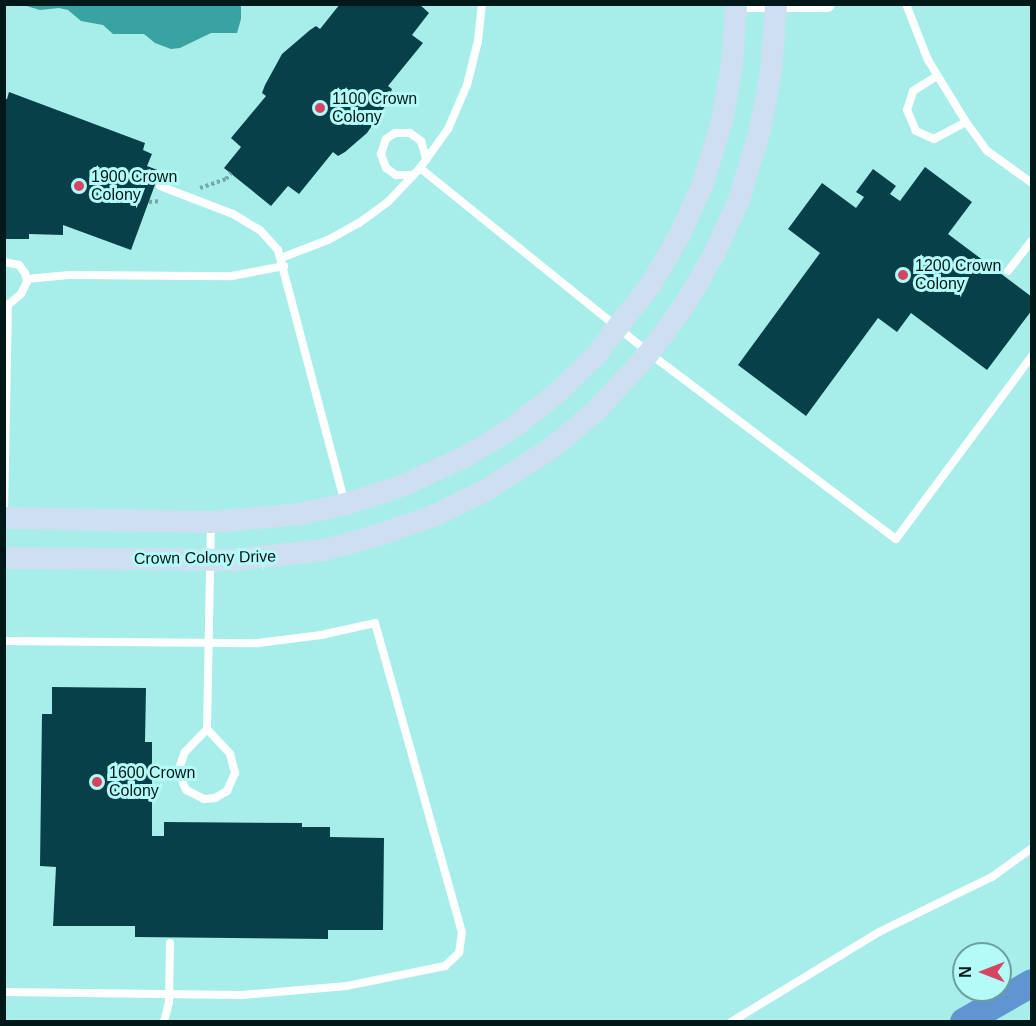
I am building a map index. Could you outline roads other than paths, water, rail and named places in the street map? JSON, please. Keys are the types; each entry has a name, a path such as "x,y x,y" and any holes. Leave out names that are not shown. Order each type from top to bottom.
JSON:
{"highway":[{"path":"964,1022 1032,983"}],"street":[{"path":"4,518 211,522 285,516 345,504 418,479 497,438 556,394 618,328 651,284 670,253 702,186 720,130 729,84 736,4"},
{"path":"742,4 827,4"},
{"name":"Crown Colony Drive","path":"4,558 210,561 280,557 333,548 415,523 469,500 518,471 566,437 611,395 649,353 704,273 738,200 764,110 773,52 776,5"}],"lane":[{"path":"27,279 69,275 232,276 283,262 359,223 388,202 420,168 448,129 467,85 478,41 482,4"},
{"path":"906,4 925,53 966,123 986,150 1032,183"},
{"path":"937,76 911,94 907,110 911,125 919,133 934,139 966,123"},
{"path":"413,175 396,175 387,168 381,154 386,140 395,133 410,133 421,141 426,159"},
{"path":"420,168 649,353 896,539 1032,356"},
{"path":"160,186 218,206 240,218 268,237 283,262 345,504"},
{"path":"1008,271 1032,240"},
{"path":"4,261 19,265 27,279 24,291 6,304 4,513"},
{"path":"207,729 231,754 236,773 227,791 215,798 204,799 186,790 178,771 181,757 207,729 211,522"},
{"path":"4,641 209,644 301,638 375,623 460,916 462,938 459,953 448,964 436,970 392,979 282,993 4,992"},
{"path":"731,1022 879,932 992,877 1032,848"},
{"path":"164,1022 169,994 170,943"}],"water":[{"path":"23,5 241,5 241,19 237,33 211,33 180,48 171,49 155,43 144,34 113,34 103,25 81,21 68,10 59,8 40,10"}],"place":[{"name":"1100 Crown Colony","path":"320,108"},
{"name":"1900 Crown Colony","path":"79,186"},
{"name":"1200 Crown Colony","path":"903,275"},
{"name":"1600 Crown Colony","path":"97,782"}]}
